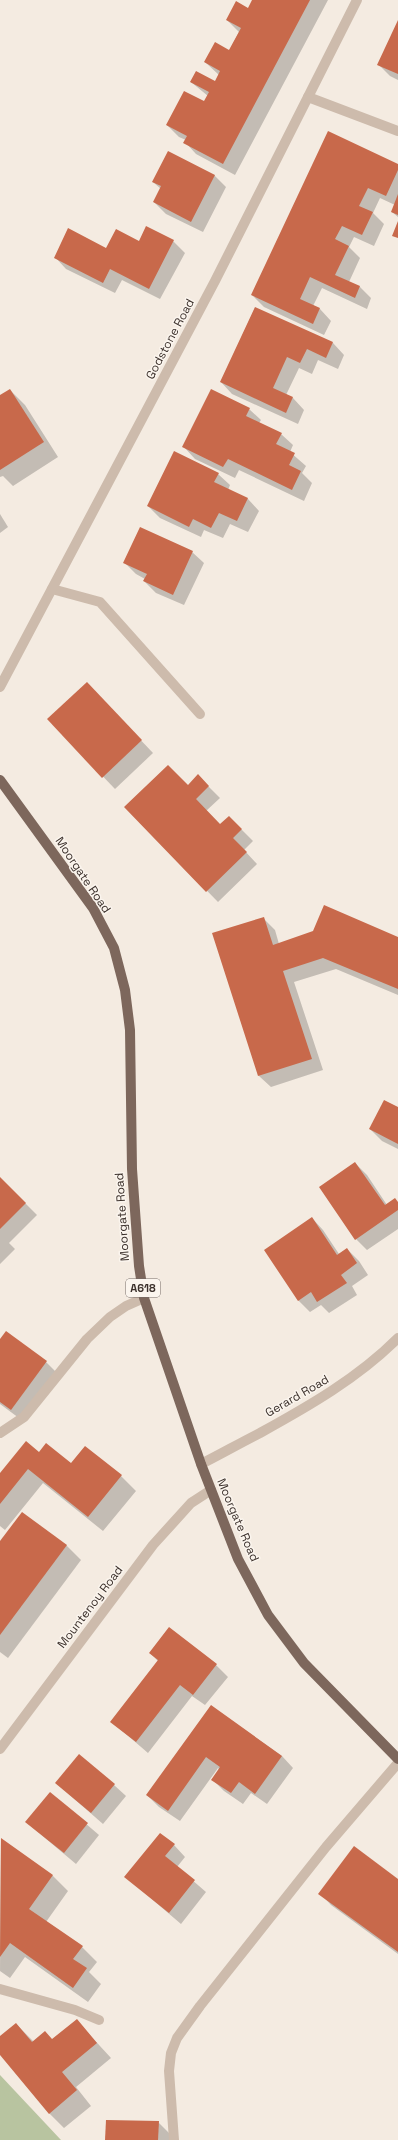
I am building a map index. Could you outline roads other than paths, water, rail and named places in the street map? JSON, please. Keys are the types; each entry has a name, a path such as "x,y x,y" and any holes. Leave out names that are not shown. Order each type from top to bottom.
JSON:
{"main road":[{"name":"Moorgate Road","path":"0,780 93,908 114,948 125,990 130,1030 132,1169 139,1266 144,1298 201,1464 238,1559 268,1615 304,1662 398,1759"}],"street":[{"name":"Godstone Road","path":"0,687 215,281 357,0"},
{"path":"308,97 398,130"},
{"path":"52,589 100,602 200,714"},
{"path":"0,1433 24,1417 87,1339 110,1317 126,1306 144,1298"},
{"name":"Gerard Road","path":"201,1464 224,1453 334,1390 382,1354 398,1338"},
{"name":"Mountenoy Road","path":"0,1748 154,1545 191,1503 211,1490"},
{"path":"174,2140 169,2071 171,2053 177,2038 200,2006 326,1847 398,1763"},
{"path":"0,1989 75,2010 99,2020"}]}
